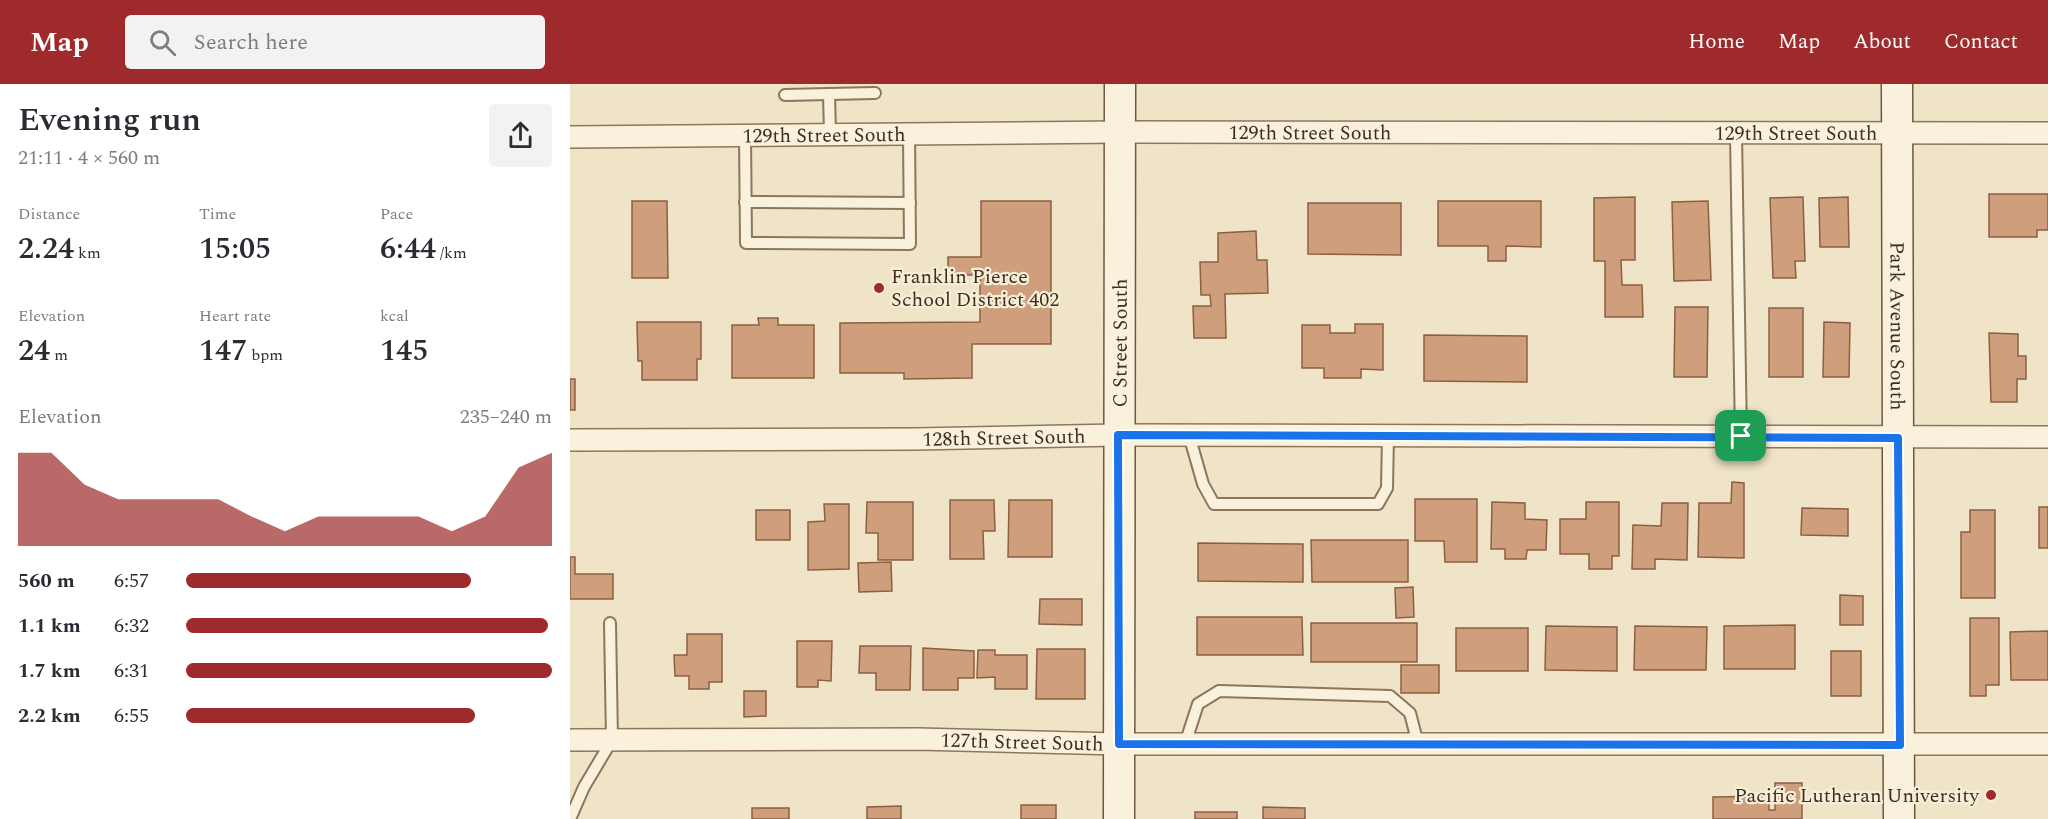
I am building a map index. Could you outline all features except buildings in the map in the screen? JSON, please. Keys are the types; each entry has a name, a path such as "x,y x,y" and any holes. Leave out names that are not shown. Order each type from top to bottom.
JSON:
{"street":[{"name":"C Street South","path":"1119,819 1120,84"},
{"name":"Park Avenue South","path":"1897,84 1899,819"},
{"name":"129th Street South","path":"570,137 1120,132 1898,135 2048,133"},
{"name":"128th Street South","path":"570,440 915,439 1118,435 2048,437"},
{"name":"127th Street South","path":"570,740 918,738 1119,744 2048,744"}],"lane":[{"path":"785,95 875,93"},
{"path":"830,94 830,134"},
{"path":"745,134 746,243 910,243 909,134"},
{"path":"1736,134 1741,436"},
{"path":"745,202 910,203"},
{"path":"1189,435 1203,484 1214,504 1378,504 1387,488 1388,435"},
{"path":"570,819 584,787 612,740 610,623"},
{"path":"1185,744 1198,704 1219,691 1390,696 1410,713 1418,744"}],"place":[{"name":"Franklin Pierce School District 402","path":"879,288"},
{"name":"Pacific Lutheran University","path":"1991,795"}],"route":[{"path":"1118,435 1741,436 1898,438 1900,745 1119,744 1118,435"}]}
